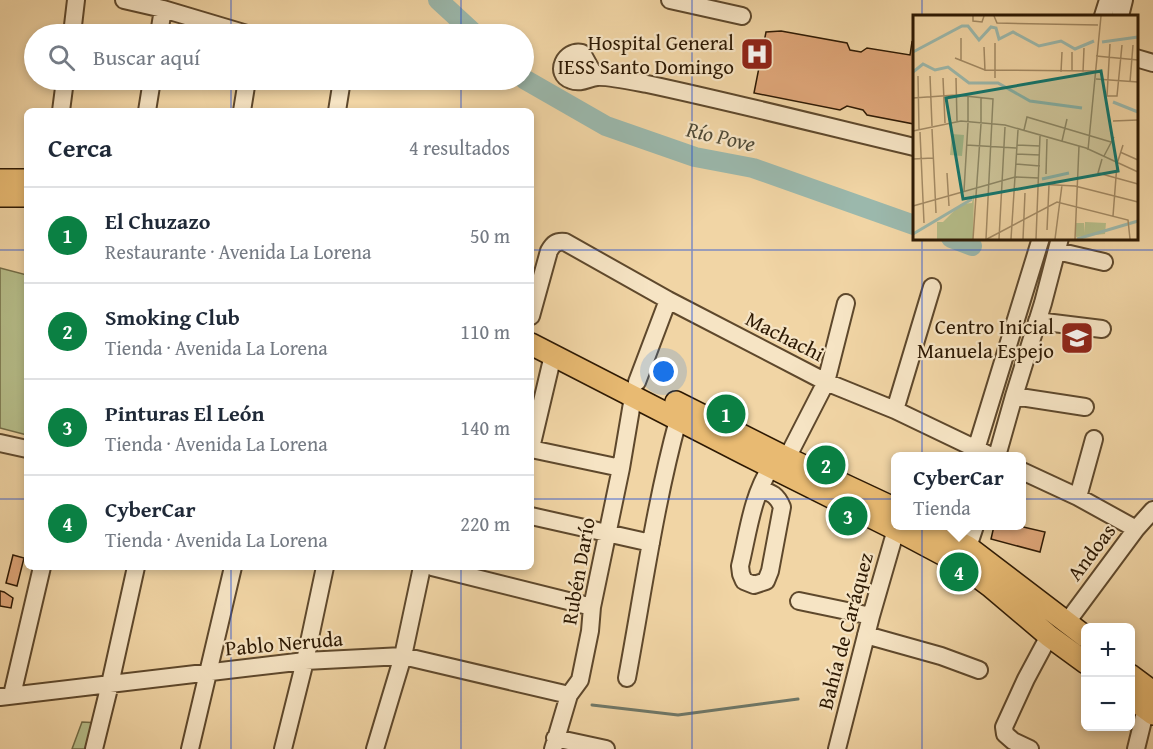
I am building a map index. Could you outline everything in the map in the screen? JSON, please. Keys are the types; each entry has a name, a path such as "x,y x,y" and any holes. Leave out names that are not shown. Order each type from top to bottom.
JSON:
{"main road":[{"path":"0,180 24,180"},
{"path":"0,196 24,196"},
{"path":"534,330 635,389 891,518"},
{"path":"534,346 635,389 678,420 779,462"},
{"path":"917,530 955,546 990,586 1048,636 1081,659"},
{"path":"934,530 1081,634"},
{"path":"1132,677 1148,698"}],"street":[{"path":"73,24 76,0"},
{"path":"124,0 213,24"},
{"path":"670,0 742,16"},
{"path":"1104,15 1117,4"},
{"path":"161,24 163,9"},
{"path":"1138,58 1153,63"},
{"path":"598,76 644,84 913,147"},
{"path":"61,108 64,90"},
{"path":"147,108 150,90"},
{"path":"242,108 245,90"},
{"path":"337,108 340,90"},
{"path":"982,452 1040,240"},
{"name":"Machachi","path":"534,305 549,252 554,244 559,241 565,242 668,300 826,382 895,410 977,452"},
{"path":"998,452 1038,321 1058,245 1104,262"},
{"path":"895,410 932,287"},
{"name":"Rubén Darío","path":"554,743 569,695 580,680 635,389 668,300"},
{"path":"760,489 772,493 782,507 770,572 766,581 754,585 744,580 740,566 760,489 764,478 779,462 826,382 846,303"},
{"path":"1038,321 1102,329"},
{"path":"534,436 553,355"},
{"path":"1014,396 1085,407"},
{"path":"627,678 668,456 678,420"},
{"path":"1078,497 1094,439"},
{"path":"0,443 24,448"},
{"path":"534,450 621,468"},
{"path":"1026,473 1078,497 1136,529"},
{"name":"Andoas","path":"1067,622 1136,529 1153,510"},
{"path":"534,517 651,543"},
{"name":"Bahía de Caráquez","path":"837,749 894,530"},
{"path":"955,546 970,530"},
{"path":"6,696 41,570"},
{"path":"94,749 135,570"},
{"path":"190,749 233,570"},
{"path":"284,749 324,570"},
{"path":"375,749 403,656 421,570"},
{"path":"444,570 592,607"},
{"path":"799,601 871,616"},
{"path":"866,635 941,656 979,670"},
{"path":"1030,749 1013,741 1005,734 1004,727 1048,636"},
{"name":"Pablo Neruda","path":"6,696 305,661 403,656 569,695"},
{"path":"1136,749 1148,698"},
{"path":"554,743 606,749"}],"green space":[{"path":"0,268 24,274 24,434 0,428"},
{"path":"82,722 100,723 94,749 72,749"}],"building":[{"name":"Hospital General IESS Santo Domingo","path":"781,31 847,43 850,50 861,52 867,48 910,55 913,42 913,124 867,115 863,110 847,106 840,110 754,93 766,32"},
{"path":"1026,528 1045,532 1040,552 991,539 993,530 1026,530"},
{"path":"13,555 24,558 17,586 6,583"},
{"path":"0,591 13,598 11,608 0,606"}],"waterway":[{"name":"Río Pove","path":"438,0 464,24"},
{"name":"Río Pove","path":"534,85 606,126 695,157 753,168 913,225"},
{"name":"Río Pove","path":"956,240 972,246"},
{"path":"592,705 678,715 798,699"}],"place":[{"name":"Hospital General IESS Santo Domingo","path":"757,54"},
{"name":"Centro Inicial Manuela Espejo","path":"1077,338"},
{"name":"El Chuzazo","path":"726,414"},
{"name":"Smoking Club","path":"826,465"},
{"name":"Pinturas El León","path":"848,516"},
{"name":"CyberCar","path":"959,572"}]}
